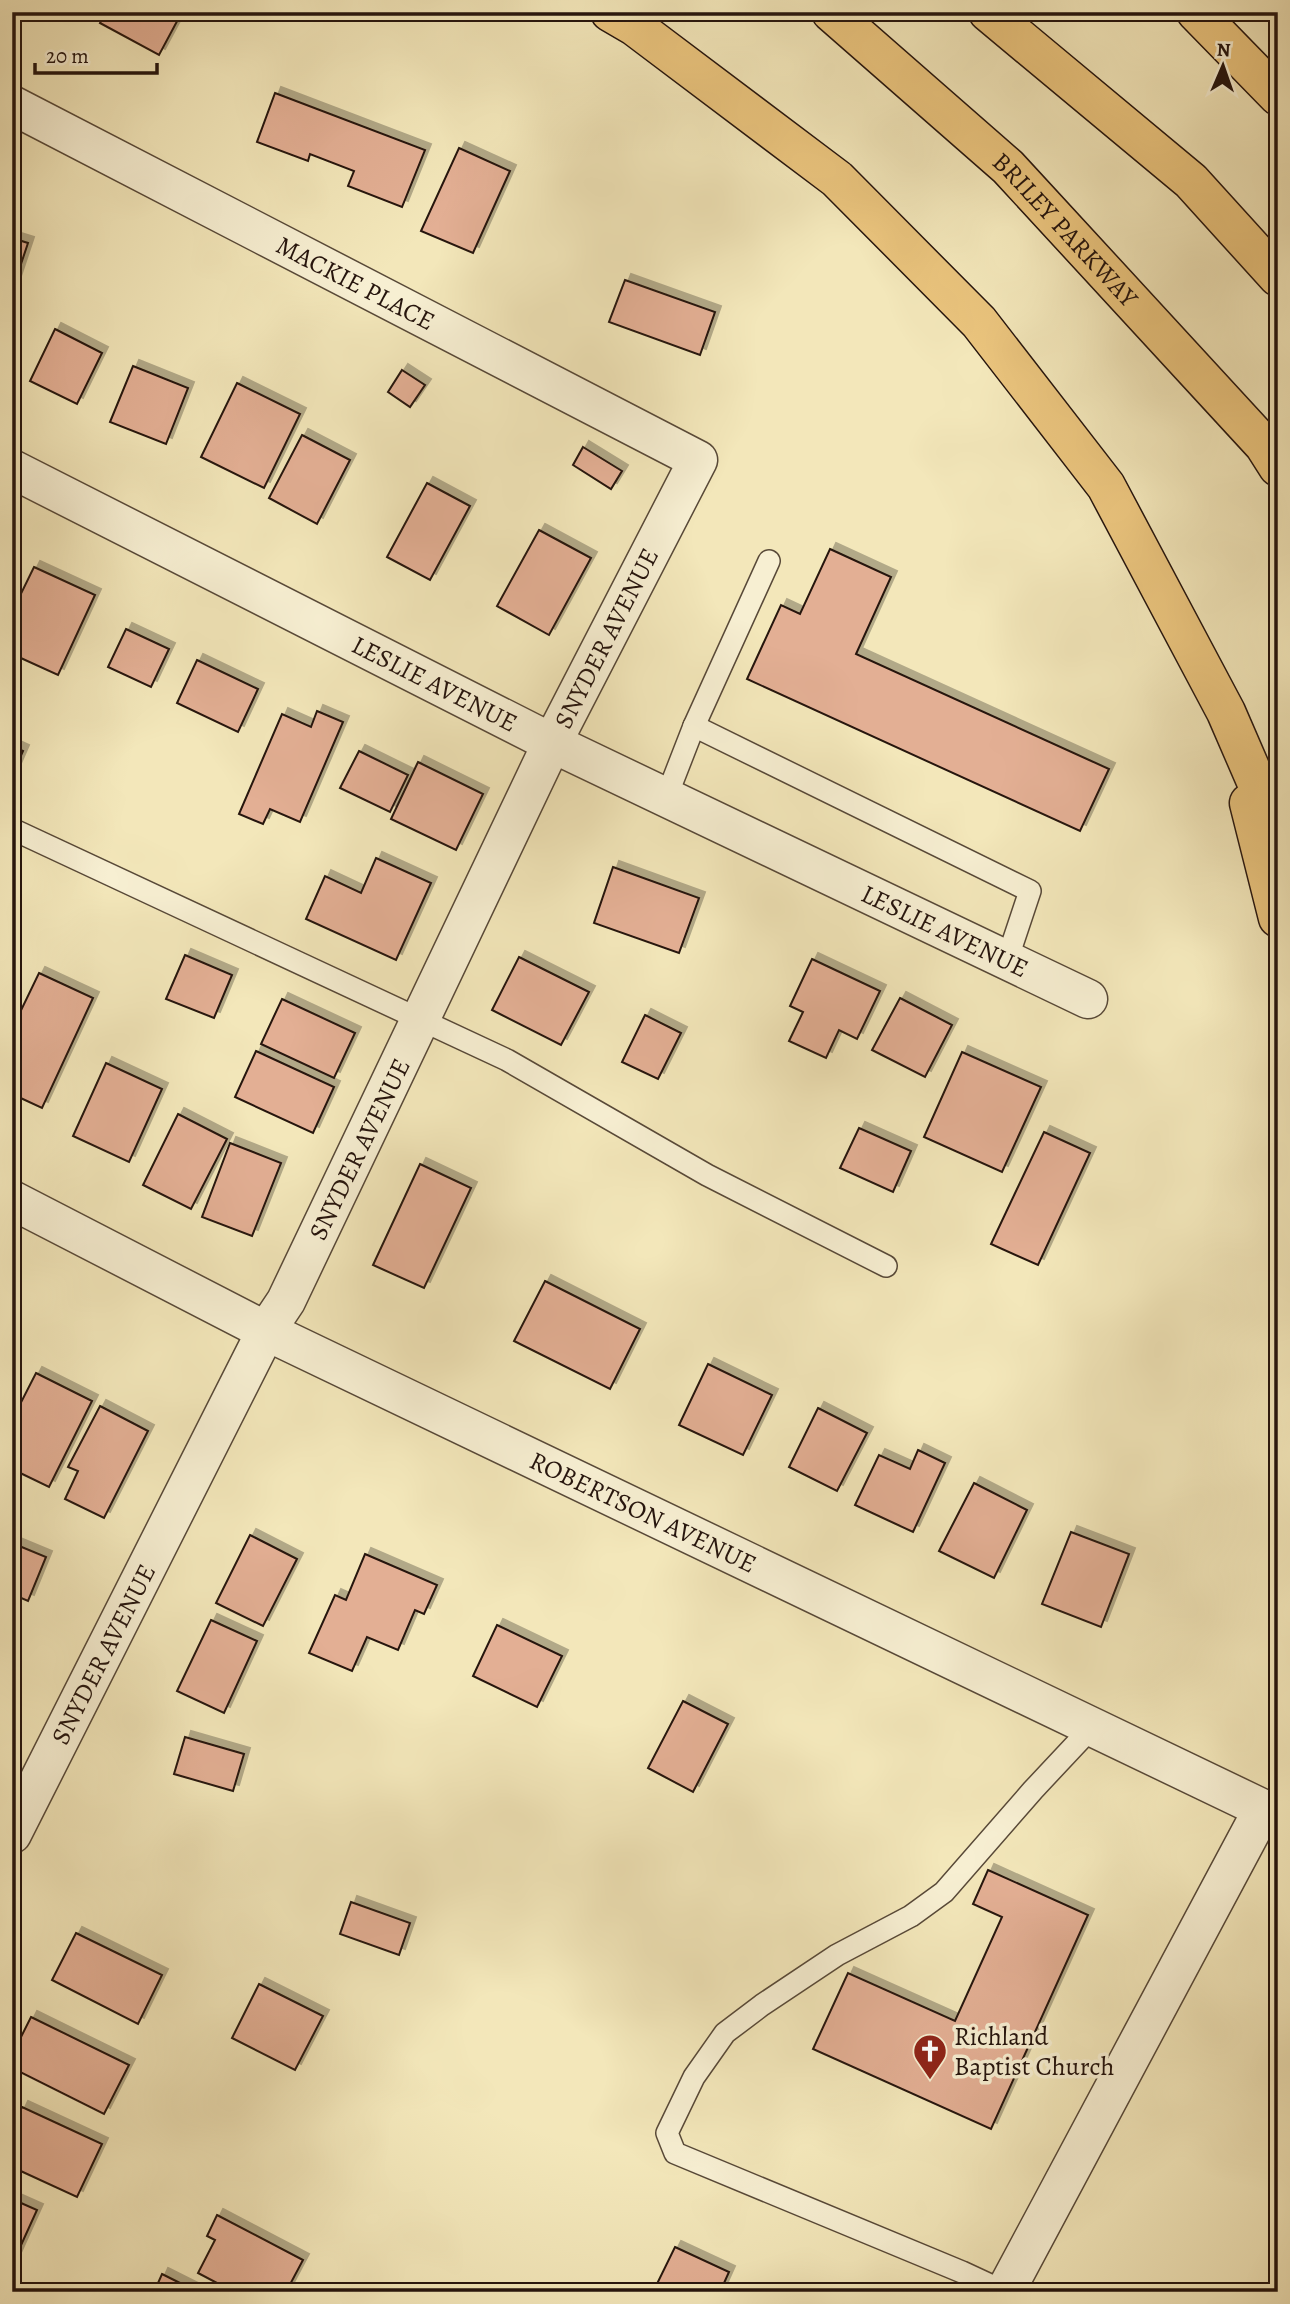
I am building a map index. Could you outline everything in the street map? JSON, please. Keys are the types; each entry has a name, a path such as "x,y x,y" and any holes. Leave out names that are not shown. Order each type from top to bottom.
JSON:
{"highway":[{"path":"610,12 634,26 837,179 979,321 1106,486 1226,712 1278,832"},
{"name":"BRILEY PARKWAY","path":"831,12 1008,167 1264,445 1278,467"},
{"path":"988,12 1191,181 1278,277"},
{"path":"1196,12 1278,96"},
{"path":"1226,712 1278,918"}],"street":[{"name":"MACKIE PLACE","path":"12,105 698,460"},
{"name":"SNYDER AVENUE","path":"12,1834 266,1331 286,1301 552,743 698,460"},
{"name":"LESLIE AVENUE","path":"12,469 552,743 1088,999"},
{"name":"ROBERTSON AVENUE","path":"12,1200 266,1331 1270,1812"},
{"path":"1005,2292 1270,1812"}],"lane":[{"path":"666,798 694,726 769,561"},
{"path":"694,726 1030,891 1007,960"},
{"path":"12,829 507,1060 707,1175 886,1266"},
{"path":"1005,2292 675,2153 667,2133 694,2077 725,2033 837,1955 911,1916 944,1892 1093,1726"}],"building":[{"path":"106,12 182,12 159,55 100,23"},
{"path":"275,93 425,150 402,207 348,186 354,171 310,154 308,161 257,142"},
{"path":"459,148 510,171 473,253 421,231"},
{"path":"12,238 28,243 15,282 12,281"},
{"path":"625,280 715,312 700,355 609,322"},
{"path":"55,329 102,353 77,404 30,381"},
{"path":"133,366 188,388 166,444 110,422"},
{"path":"402,370 425,385 410,407 388,392"},
{"path":"237,383 300,414 264,488 201,457"},
{"path":"302,435 350,460 317,524 269,498"},
{"path":"583,447 622,471 611,489 573,465"},
{"path":"427,483 470,506 430,580 387,557"},
{"path":"539,530 591,558 549,635 497,606"},
{"path":"830,549 891,577 856,654 1109,769 1080,831 747,679 781,605 800,614"},
{"path":"34,567 95,595 58,675 12,654 12,612"},
{"path":"126,629 169,649 151,687 108,667"},
{"path":"197,660 258,689 238,732 177,703"},
{"path":"317,711 343,722 300,822 270,809 263,824 239,814 282,714 311,727"},
{"path":"12,746 23,751 12,776"},
{"path":"359,751 408,775 390,812 340,788"},
{"path":"418,762 483,794 456,850 391,819"},
{"path":"376,858 431,883 396,960 306,919 325,876 361,893"},
{"path":"613,867 699,898 679,953 594,923"},
{"path":"185,955 232,975 214,1018 166,999"},
{"path":"519,957 589,992 561,1045 492,1010"},
{"path":"812,959 880,991 857,1039 839,1030 826,1058 789,1041 803,1012 790,1006"},
{"path":"39,973 93,998 42,1108 12,1094 12,1029"},
{"path":"900,998 952,1025 925,1077 872,1050"},
{"path":"282,999 355,1033 334,1078 261,1044"},
{"path":"645,1015 681,1033 658,1079 622,1062"},
{"path":"256,1051 334,1087 313,1133 235,1097"},
{"path":"962,1052 1041,1087 1002,1172 924,1137"},
{"path":"106,1063 162,1089 129,1162 73,1136"},
{"path":"178,1114 227,1139 191,1209 143,1185"},
{"path":"859,1128 911,1151 893,1192 840,1168"},
{"path":"1044,1132 1090,1153 1038,1265 991,1244"},
{"path":"230,1143 281,1163 252,1236 202,1217"},
{"path":"420,1164 471,1188 424,1288 373,1265"},
{"path":"545,1281 640,1329 610,1389 514,1341"},
{"path":"708,1364 772,1395 743,1455 679,1425"},
{"path":"36,1373 92,1401 49,1487 12,1469 12,1420"},
{"path":"100,1406 148,1431 104,1518 65,1499 78,1471 68,1467"},
{"path":"818,1408 867,1433 837,1491 789,1467"},
{"path":"918,1450 945,1463 913,1532 855,1505 879,1455 910,1469"},
{"path":"974,1483 1027,1510 994,1578 939,1551"},
{"path":"1071,1532 1129,1554 1101,1627 1042,1604"},
{"path":"250,1535 297,1559 263,1626 216,1603"},
{"path":"12,1543 46,1557 28,1601 12,1594"},
{"path":"365,1554 437,1585 424,1614 415,1610 398,1650 367,1637 352,1671 309,1653 335,1595 346,1600"},
{"path":"211,1620 257,1641 224,1713 177,1691"},
{"path":"497,1625 562,1656 537,1707 473,1676"},
{"path":"683,1701 728,1724 693,1792 648,1768"},
{"path":"185,1737 244,1754 233,1791 174,1774"},
{"path":"988,1870 1088,1915 991,2129 813,2049 848,1973 955,2021 1002,1917 973,1904"},
{"path":"351,1902 410,1923 399,1955 340,1934"},
{"path":"76,1933 162,1975 138,2024 52,1980"},
{"path":"259,1984 323,2016 295,2070 232,2038"},
{"path":"31,2017 129,2065 104,2114 12,2068 12,2055"},
{"path":"22,2107 102,2144 77,2197 12,2167 12,2128"},
{"path":"12,2199 37,2210 12,2265"},
{"path":"217,2215 303,2260 286,2292 234,2292 198,2273 215,2240 207,2236"},
{"path":"675,2247 729,2272 720,2292 653,2292"},
{"path":"162,2274 198,2292 154,2292"}],"place":[{"name":"Richland Baptist Church","path":"930,2081"}]}
